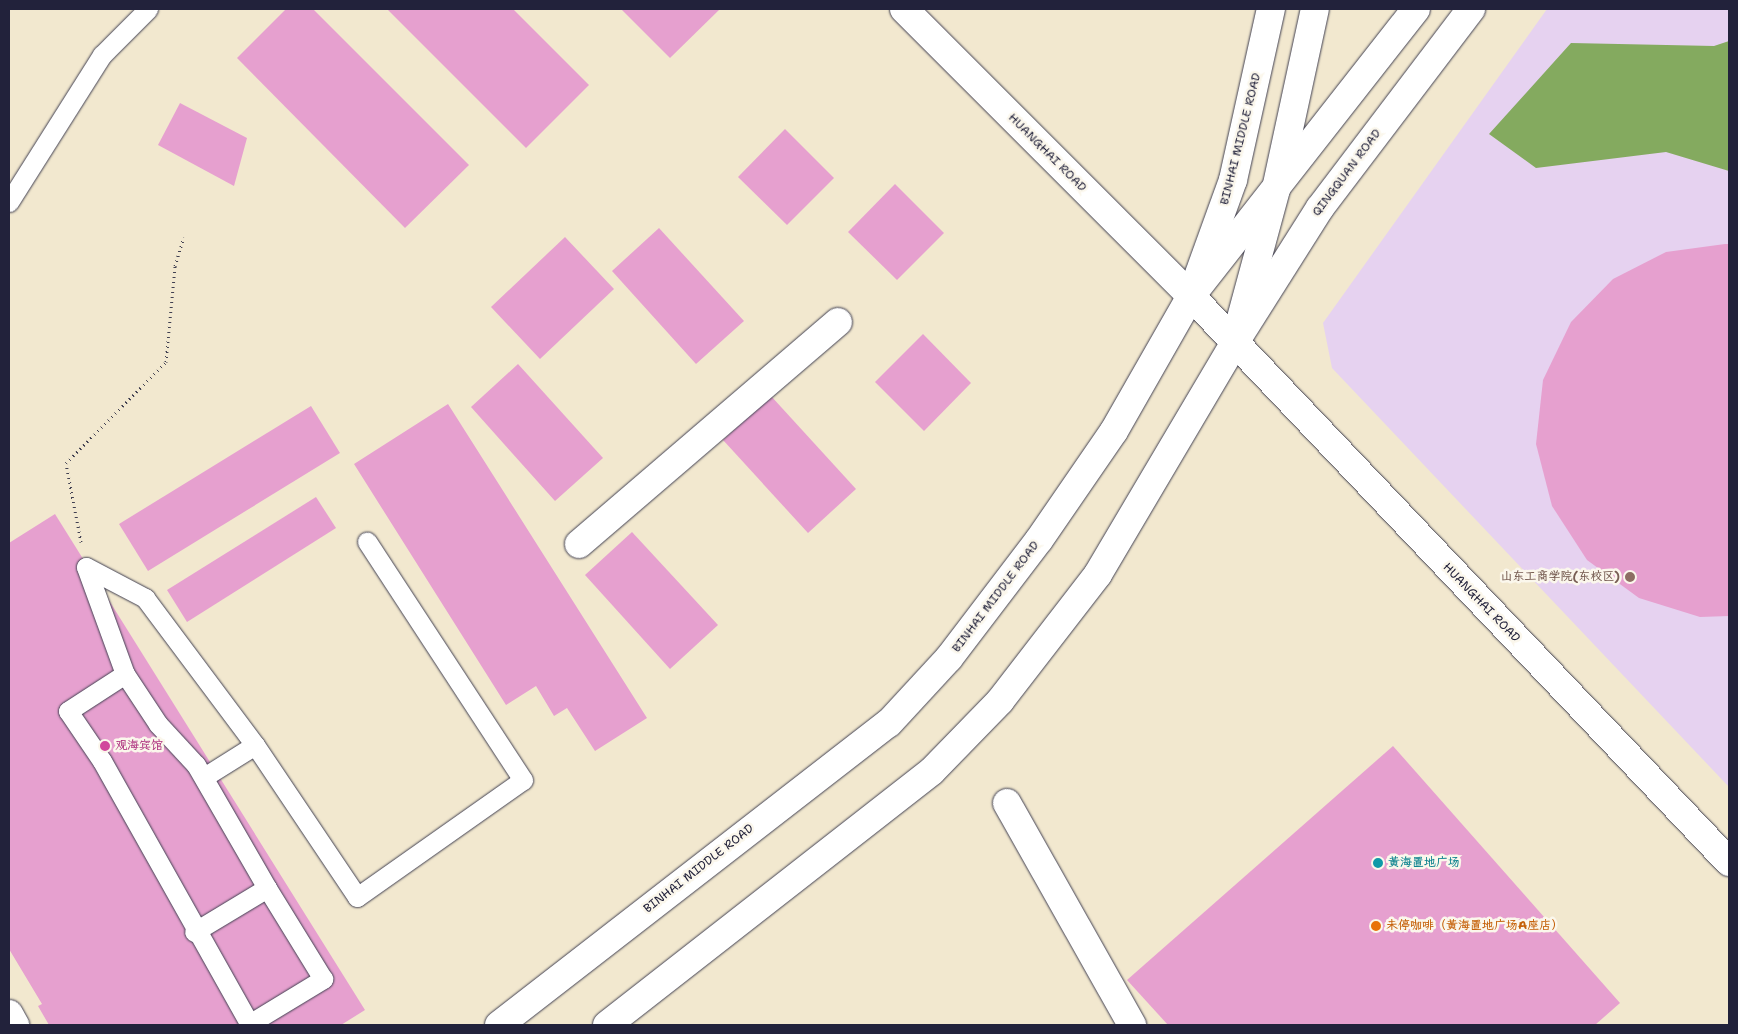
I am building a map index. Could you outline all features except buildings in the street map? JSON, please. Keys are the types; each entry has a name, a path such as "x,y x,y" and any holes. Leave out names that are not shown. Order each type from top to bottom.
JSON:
{"main road":[{"name":"HUANGHAI ROAD","path":"904,9 1191,296 1234,344 1729,862"},
{"name":"BINHAI MIDDLE ROAD","path":"499,1025 889,723 949,658 1039,540 1114,431 1191,296 1233,180 1271,9"},
{"path":"607,1025 932,771 1000,701 1098,574 1234,344 1276,189 1315,9"},
{"path":"1191,296 1416,9"},
{"name":"QINGQUAN ROAD","path":"1234,344 1320,208 1471,9"},
{"path":"579,544 838,322"},
{"path":"1007,803 1132,1025"},
{"path":"9,1014 15,1025"}],"lane":[{"path":"9,202 102,55 148,9"},
{"path":"86,567 145,598 255,745 357,897 523,780 367,542"},
{"path":"86,567 125,674 158,724 204,778 267,888 323,979 250,1024 194,932 102,761 68,711 125,674"},
{"path":"204,778 255,745"},
{"path":"194,932 267,888"}],"path":[{"path":"86,567 66,463 166,362 175,266 184,237"}],"shaded area":[{"name":"山东工商学院(东校区)","path":"1547,9 1729,9 1729,787 1332,368 1323,323"}],"green space":[{"path":"1729,41 1729,171 1666,152 1536,168 1489,134 1571,43 1714,46"}],"place":[{"name":"山东工商学院(东校区)","path":"1630,577"},
{"name":"观海宾馆","path":"105,746"},
{"name":"黄海置地广场","path":"1378,863"},
{"name":"未停咖啡（黄海置地广场A座店）","path":"1376,926"}]}
